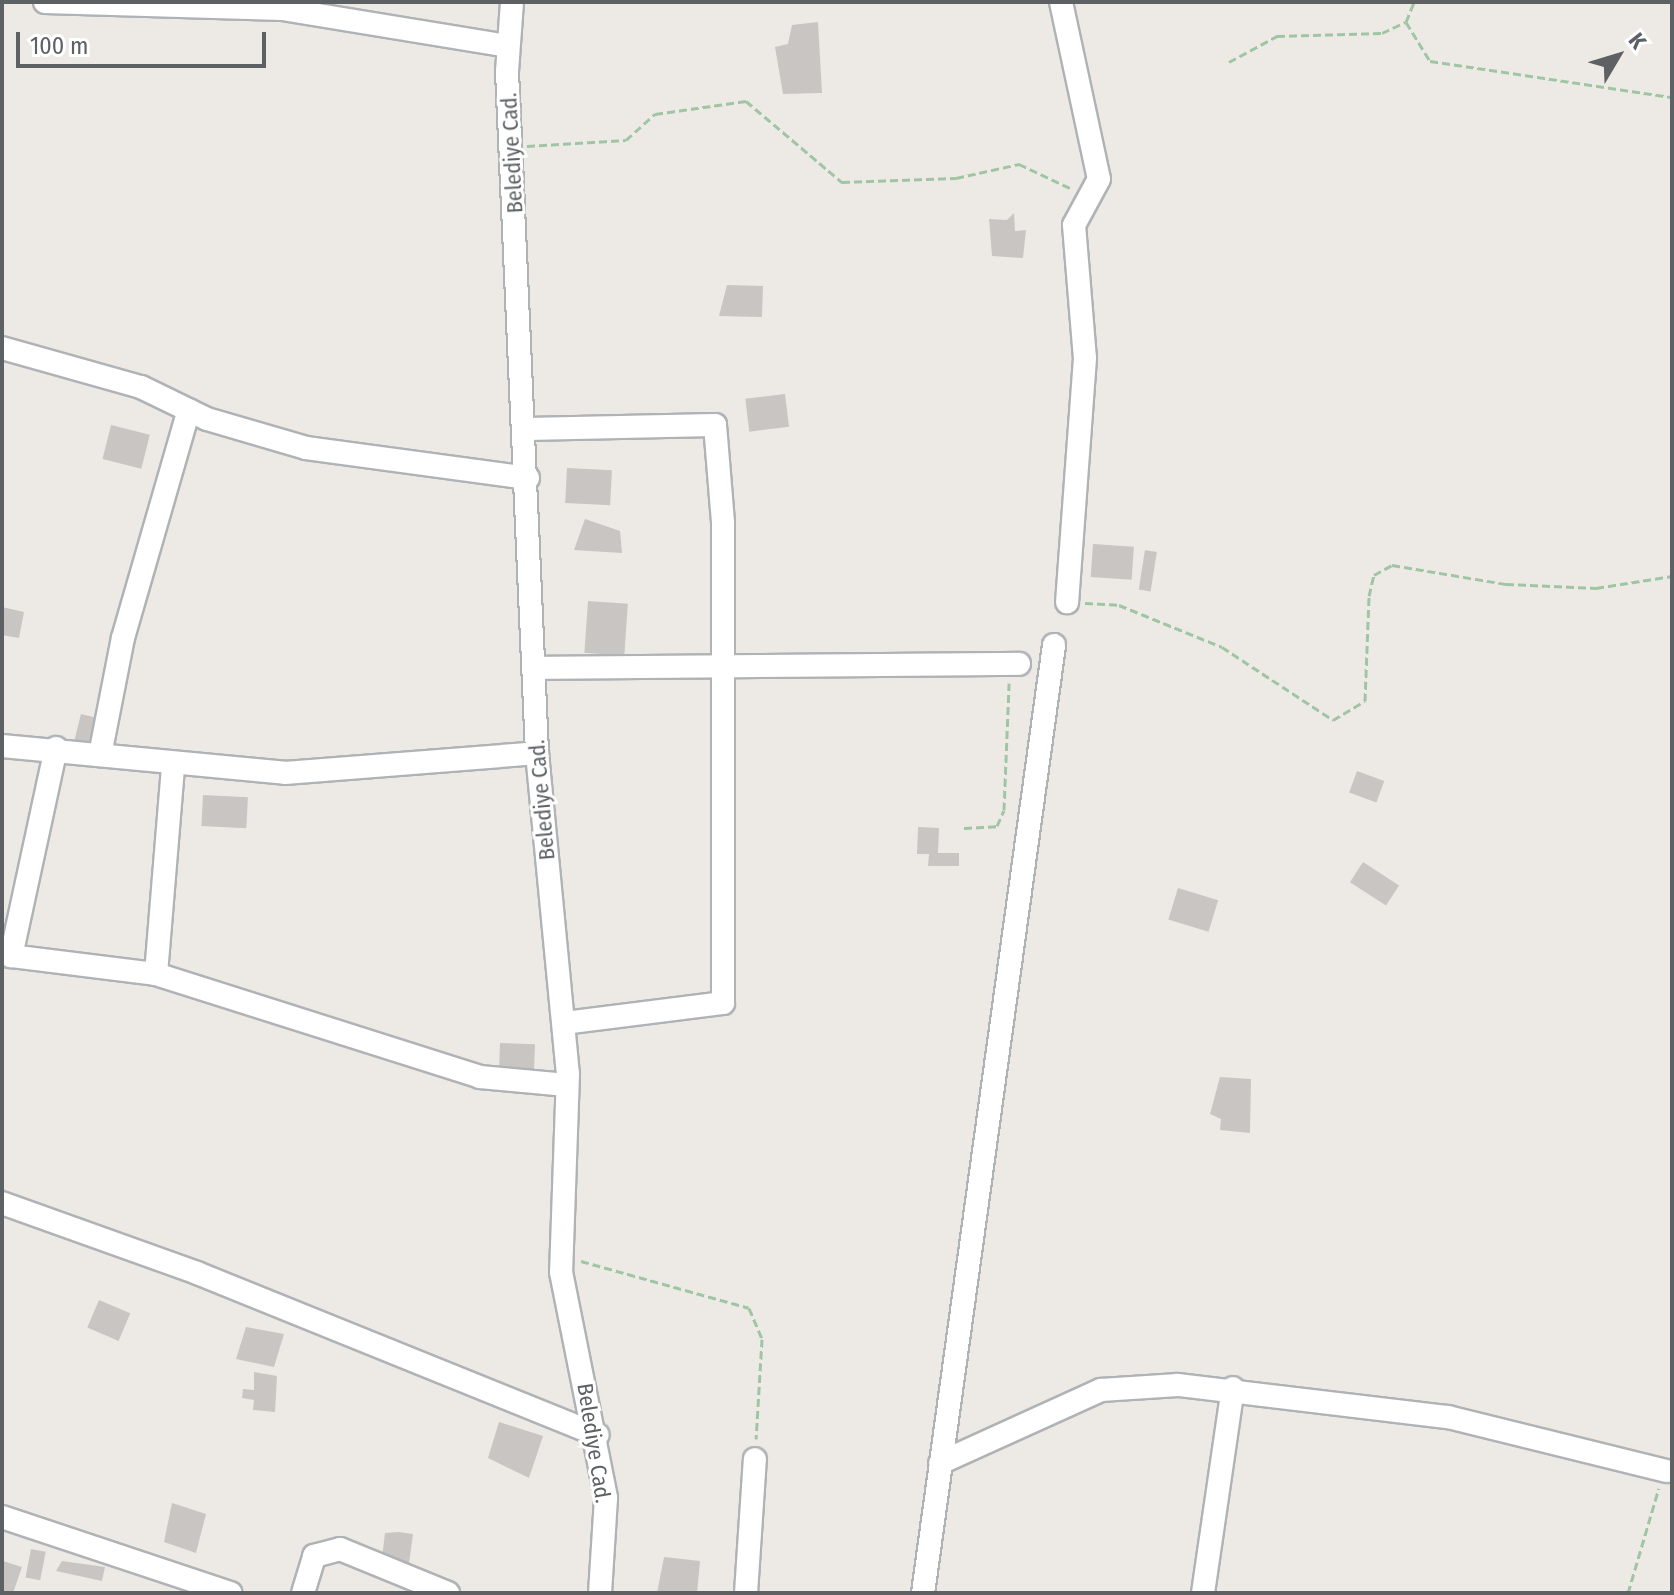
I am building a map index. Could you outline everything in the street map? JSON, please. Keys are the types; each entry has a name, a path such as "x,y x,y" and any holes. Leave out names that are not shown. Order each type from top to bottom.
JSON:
{"street":[{"path":"45,2 282,9 508,46"},
{"name":"Belediye Cad.","path":"512,2 508,46 511,147 526,429 537,753 564,1023 567,1085 562,1256 597,1435 606,1498 600,1593"},
{"path":"1061,2 1099,179 1074,225 1085,358 1067,602"},
{"path":"2,348 141,387 189,410 306,448 528,478"},
{"path":"100,755 123,638 189,410"},
{"path":"526,429 715,425 722,664 723,1003 564,1023"},
{"path":"923,1593 1054,645"},
{"path":"534,668 722,664 1014,664"},
{"path":"2,746 56,748 173,767 285,773 537,753"},
{"path":"56,748 11,956 156,974 480,1077 567,1085"},
{"path":"156,974 173,767"},
{"path":"2,1203 197,1273 597,1435"},
{"path":"940,1463 1101,1390 1233,1388 1448,1417 1666,1471"},
{"path":"1203,1593 1233,1388"},
{"path":"746,1593 755,1459"},
{"path":"2,1517 231,1593"},
{"path":"303,1593 314,1556 340,1549 448,1593"}],"path":[{"path":"1229,62 1277,36 1382,33 1406,22 1414,2"},
{"path":"1406,22 1430,61 1672,97"},
{"path":"511,147 626,140 655,114 746,101 842,182 956,178 1019,164 1089,198"},
{"path":"1067,602 1119,605 1222,647 1333,720 1365,701 1369,596 1374,575 1392,565 1506,584 1581,588 1672,576"},
{"path":"964,828 997,826 1004,810 1014,664"},
{"path":"562,1256 749,1308 762,1339 755,1459"},
{"path":"1628,1593 1666,1471"}],"building":[{"path":"818,22 822,93 783,94 775,47 788,44 792,25"},
{"path":"1014,213 1015,231 1026,230 1023,258 992,256 989,219 1007,220"},
{"path":"727,285 763,286 762,317 719,316"},
{"path":"785,394 789,427 749,432 745,399"},
{"path":"111,425 150,435 141,469 103,459"},
{"path":"567,468 612,470 610,505 565,503"},
{"path":"585,519 620,531 622,553 574,550"},
{"path":"1093,544 1134,547 1132,580 1091,577"},
{"path":"1145,550 1157,552 1151,591 1139,590"},
{"path":"588,601 628,604 624,656 584,653"},
{"path":"2,607 24,612 19,638 2,635"},
{"path":"81,714 97,718 90,746 74,742"},
{"path":"1357,771 1384,781 1376,803 1349,793"},
{"path":"203,795 248,797 246,828 201,826"},
{"path":"918,827 939,828 938,853 959,853 959,866 928,866 929,854 917,854"},
{"path":"1363,862 1399,885 1386,906 1350,882"},
{"path":"1178,888 1218,900 1209,932 1168,920"},
{"path":"500,1043 535,1044 534,1076 499,1075"},
{"path":"1220,1077 1251,1079 1250,1133 1220,1130 1221,1119 1210,1114"},
{"path":"99,1300 130,1313 119,1341 87,1328"},
{"path":"246,1327 284,1334 274,1367 236,1359"},
{"path":"254,1372 277,1376 275,1412 253,1410 254,1400 242,1398 243,1389 254,1390"},
{"path":"499,1422 543,1436 529,1478 488,1458"},
{"path":"172,1503 206,1514 196,1553 164,1542"},
{"path":"385,1533 413,1534 408,1571 382,1558"},
{"path":"31,1549 46,1552 40,1580 25,1577"},
{"path":"664,1557 700,1561 697,1593 657,1593"},
{"path":"3,1561 22,1567 13,1593 2,1593"},
{"path":"62,1561 105,1567 102,1581 56,1571"}]}
